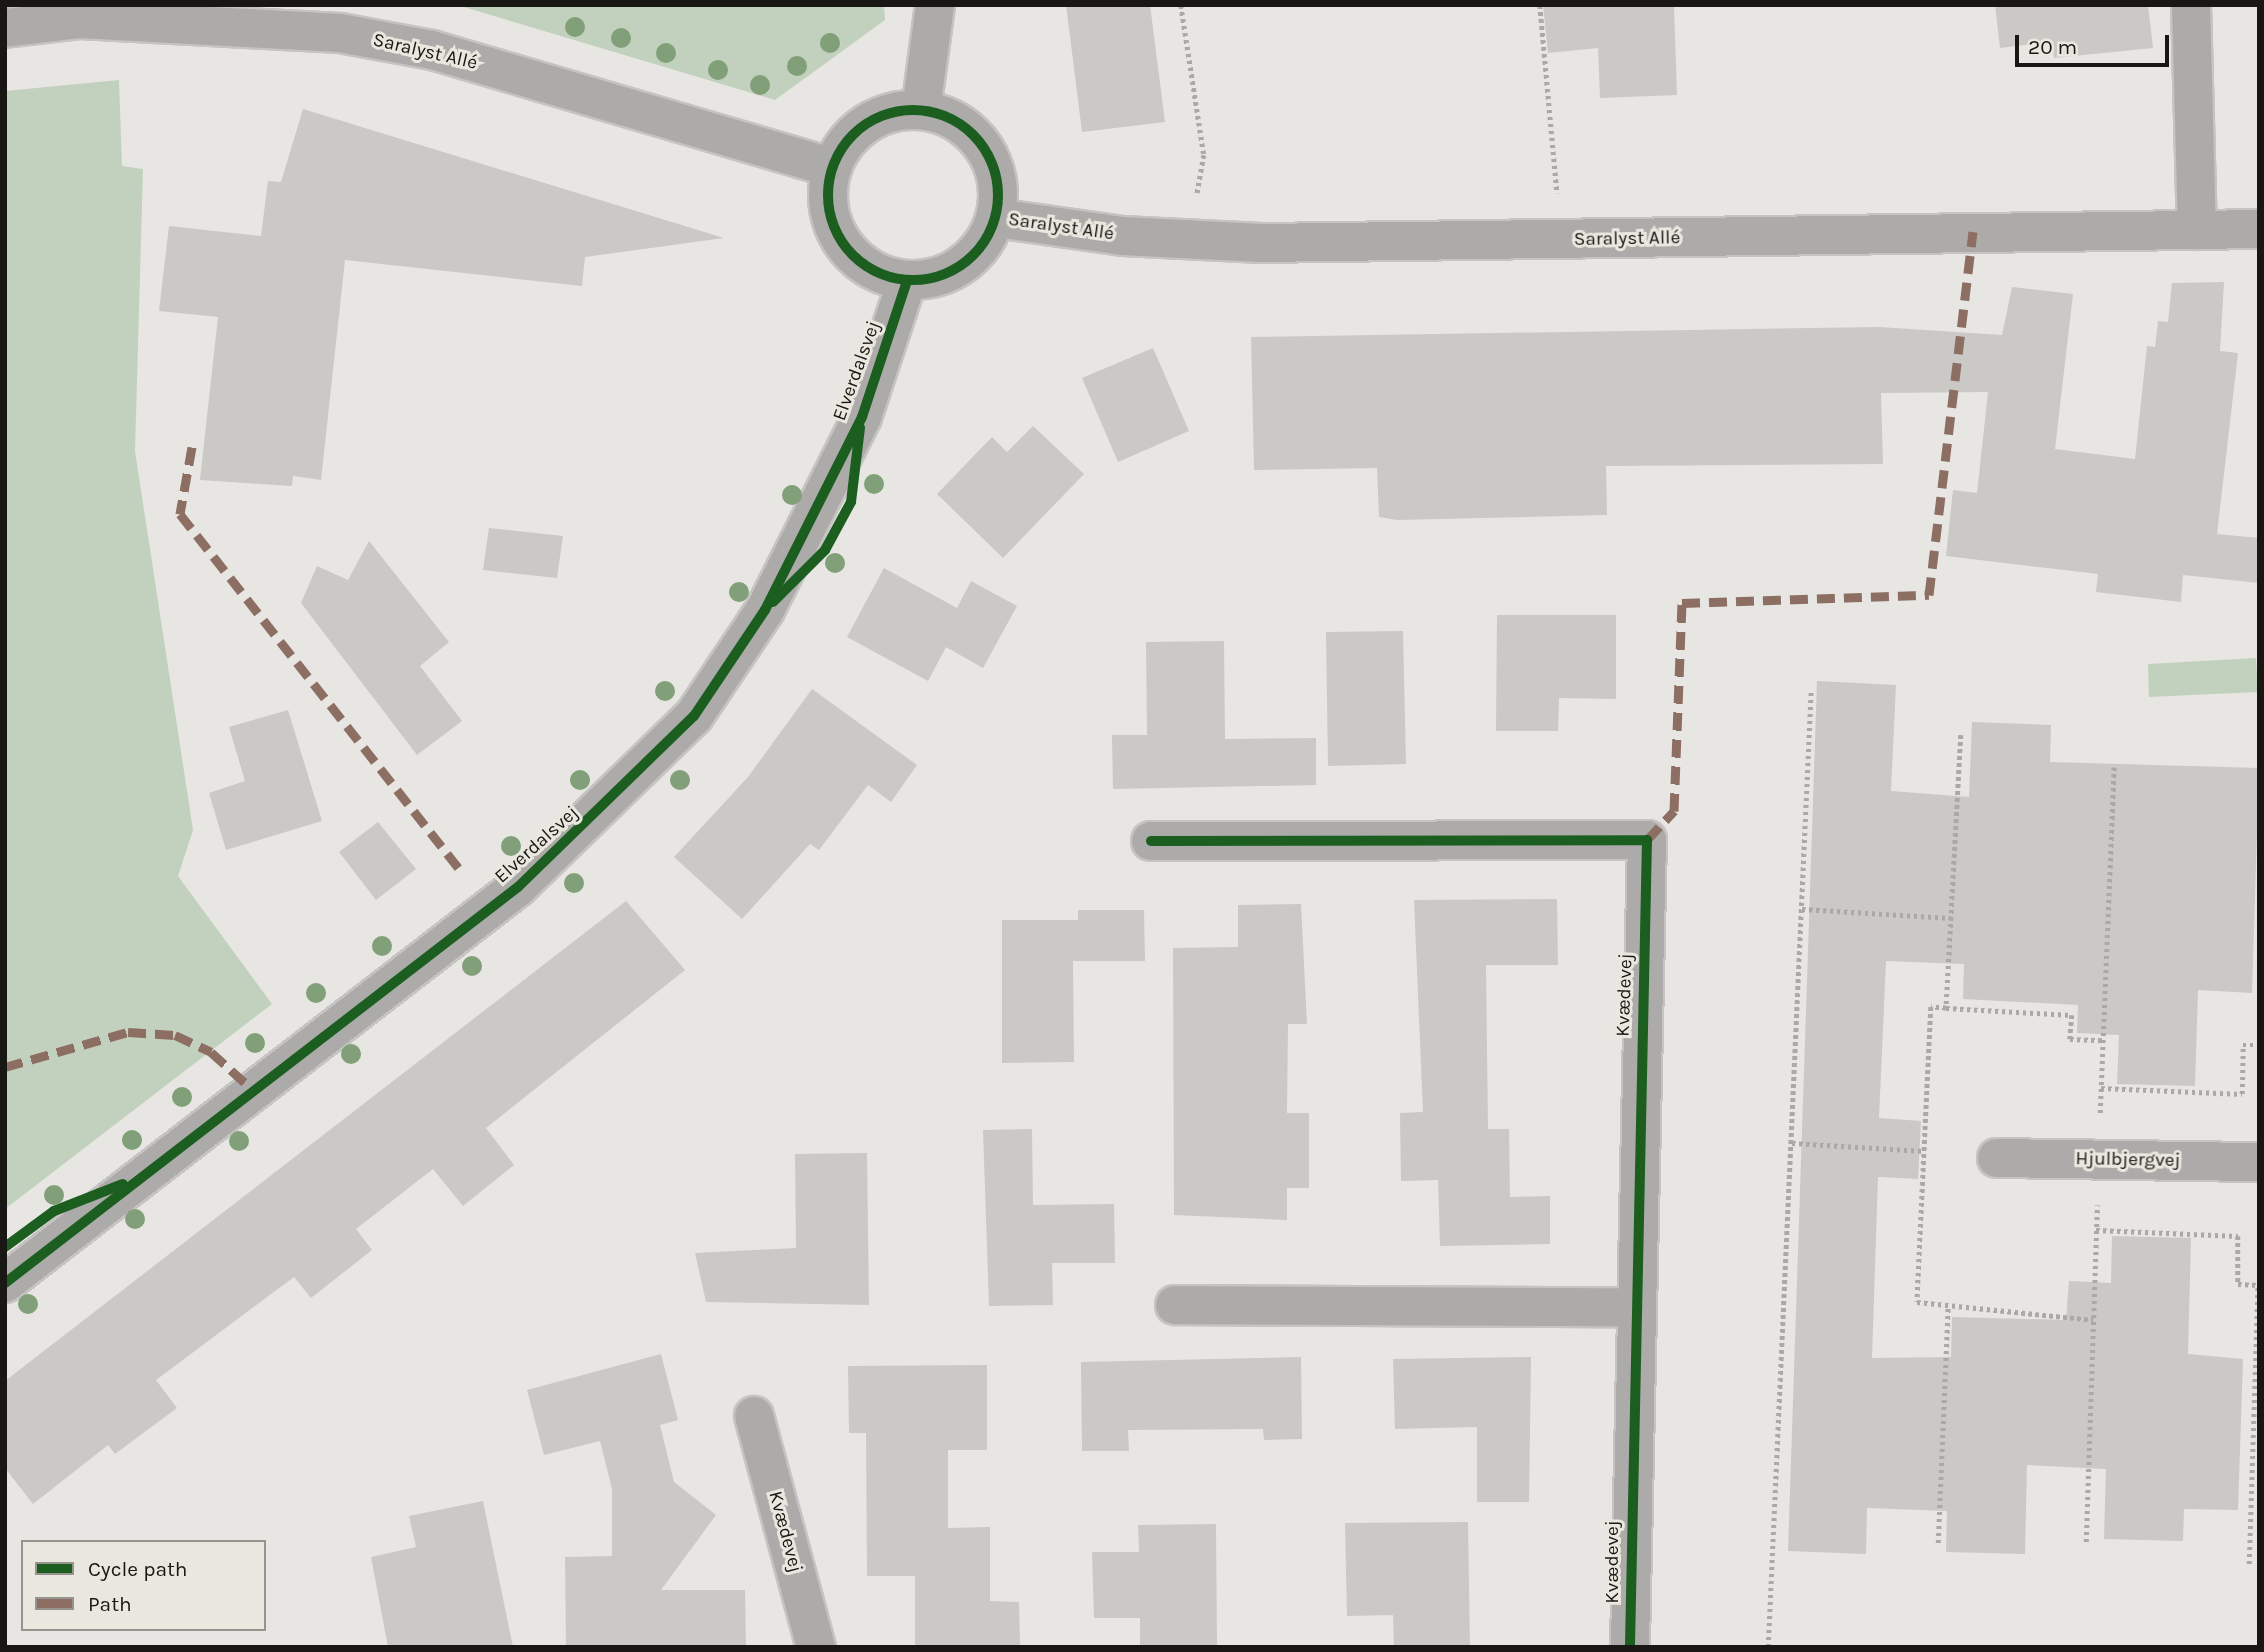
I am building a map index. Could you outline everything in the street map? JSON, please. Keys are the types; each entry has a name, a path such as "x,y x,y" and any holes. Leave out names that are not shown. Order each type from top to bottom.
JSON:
{"street":[{"path":"921,110 935,5"},
{"path":"2191,5 2197,230"},
{"name":"Saralyst Allé","path":"5,28 80,19 340,33 432,50 832,168"},
{"path":"921,110 950,118 986,151 998,188 996,218 963,265 907,281 877,273 852,255 834,229 828,198 832,168 842,147 877,117 921,110"},
{"name":"Saralyst Allé","path":"996,218 1189,239 1561,240 2259,229"},
{"name":"Elverdalsvej","path":"5,1283 518,887 694,716 765,610 862,417 907,281"},
{"name":"Kvædevej","path":"1151,841 1647,840 1632,1307 1630,1647"},
{"name":"Hjulbjergvej","path":"1997,1158 2259,1162"},
{"path":"1175,1305 1632,1307"},
{"name":"Kvædevej","path":"754,1416 816,1647"}],"path":[{"path":"1181,5 1204,155 1189,239"},
{"path":"1540,5 1561,240"},
{"path":"1768,1647 1811,689"},
{"path":"1947,1008 1961,735"},
{"path":"1802,909 1951,918"},
{"path":"2093,1320 1917,1302 1931,1007 2072,1015 2070,1040 2102,1040"},
{"path":"2101,1088 2242,1094 2243,1045 2259,1045"},
{"path":"1792,1143 1924,1151"},
{"path":"2096,1230 2238,1236 2238,1284 2258,1285 2249,1564"},
{"path":"1938,1543 1948,1306"}],"green space":[{"path":"457,5 884,5 885,20 775,100"},
{"path":"119,80 122,166 143,169 135,451 193,830 178,876 272,1004 5,1209 5,91"},
{"path":"2256,658 2258,692 2149,697 2148,664"}],"building":[{"path":"1066,5 1150,5 1165,122 1082,132"},
{"path":"1543,5 1674,5 1677,95 1600,98 1598,48 1548,53"},
{"path":"1995,5 2148,5 2153,48 2054,58 2052,42 2000,48"},
{"path":"303,109 724,238 585,257 582,286 345,260 321,480 293,476 292,486 200,480 218,317 159,311 169,226 261,236 268,181 281,182"},
{"path":"2224,282 2220,351 2238,353 2217,534 2259,538 2259,583 2183,575 2181,602 2096,592 2098,574 1946,556 1953,490 1977,493 1988,392 1881,393 1883,464 1606,466 1607,515 1397,520 1379,517 1377,468 1254,470 1251,337 1879,327 2002,335 2012,287 2073,294 2055,449 2135,459 2147,346 2155,347 2158,321 2168,322 2172,283"},
{"path":"1153,348 1189,431 1118,462 1082,378"},
{"path":"1033,426 1084,474 1003,558 937,494 992,437 1007,452"},
{"path":"489,528 563,536 557,578 483,570"},
{"path":"369,541 449,642 420,666 462,721 417,755 301,603 317,566 348,580"},
{"path":"884,568 957,608 971,581 1017,606 983,668 946,647 928,681 847,637"},
{"path":"1497,615 1616,615 1616,699 1559,698 1558,731 1496,731"},
{"path":"1403,631 1406,764 1328,766 1326,632"},
{"path":"1224,641 1225,739 1316,738 1316,785 1113,789 1112,735 1147,735 1146,642"},
{"path":"1817,681 1896,685 1891,791 1969,797 1972,722 2051,725 2050,762 2259,768 2252,993 2198,990 2195,1086 2117,1084 2119,1035 2077,1033 2078,1005 1963,999 1964,964 1886,961 1879,1118 1921,1121 1918,1179 1878,1177 1872,1358 1951,1357 1952,1317 2066,1320 2069,1281 2111,1283 2112,1236 2191,1238 2188,1354 2243,1359 2238,1510 2184,1509 2183,1541 2104,1539 2106,1469 2027,1465 2025,1554 1946,1552 1947,1511 1867,1508 1866,1554 1788,1551"},
{"path":"812,689 917,765 891,802 868,785 819,850 810,844 742,919 674,857 748,777"},
{"path":"288,710 322,821 226,850 209,793 245,781 229,727"},
{"path":"378,822 416,869 376,900 339,852"},
{"path":"1557,899 1558,965 1486,965 1488,1129 1509,1129 1510,1197 1550,1196 1550,1244 1440,1246 1438,1180 1401,1181 1400,1113 1423,1112 1414,900"},
{"path":"626,901 685,970 486,1128 514,1165 463,1206 433,1169 356,1229 372,1250 311,1298 294,1277 156,1380 177,1408 115,1454 108,1445 33,1504 5,1468 5,1381"},
{"path":"1301,904 1307,1024 1288,1024 1287,1113 1309,1113 1309,1188 1287,1188 1287,1220 1174,1215 1173,948 1238,947 1238,905"},
{"path":"1078,910 1144,910 1145,961 1073,961 1074,1062 1002,1063 1002,920 1078,920"},
{"path":"1032,1129 1033,1205 1114,1204 1115,1263 1052,1263 1053,1305 989,1306 983,1130"},
{"path":"867,1153 869,1305 706,1302 695,1253 796,1248 795,1154"},
{"path":"661,1354 678,1420 660,1425 674,1482 716,1515 661,1590 745,1590 746,1647 566,1647 565,1557 612,1556 612,1489 600,1441 544,1455 527,1390"},
{"path":"1301,1357 1302,1439 1264,1440 1263,1429 1128,1430 1129,1451 1082,1451 1081,1362"},
{"path":"1531,1357 1529,1502 1477,1502 1477,1427 1395,1429 1393,1359"},
{"path":"987,1365 987,1450 948,1450 948,1528 990,1527 990,1601 1019,1602 1020,1647 915,1647 915,1576 867,1576 866,1433 849,1433 848,1366"},
{"path":"483,1501 513,1647 388,1647 371,1557 416,1547 409,1516"},
{"path":"1468,1522 1470,1647 1394,1647 1393,1615 1347,1616 1345,1523"},
{"path":"1216,1524 1217,1647 1140,1647 1140,1618 1094,1618 1092,1552 1139,1552 1138,1525"}],"marked path":[{"path":"1647,840 1674,811 1682,603 1929,595 1973,232"},
{"path":"192,447 180,514 461,871"},
{"path":"5,1067 128,1032 175,1035 211,1052 253,1090"}],"cycle path":[{"path":"913,110 946,116 973,135 992,162 998,195 992,228 973,255 946,274 913,280 880,274 853,255 834,228 828,195 834,162 853,135 880,116 913,110"},
{"path":"5,1283 518,887 694,716 765,610 862,417 907,281"},
{"path":"773,602 825,550 851,502 860,428"},
{"path":"1151,841 1647,840 1630,1647"},
{"path":"5,1247 54,1211 123,1184"}]}
